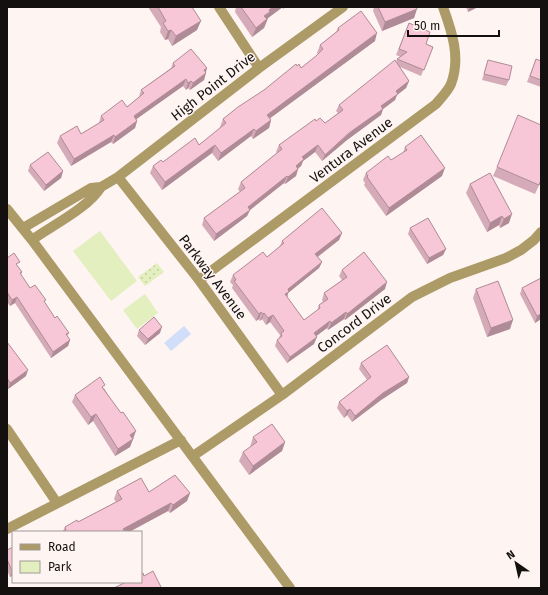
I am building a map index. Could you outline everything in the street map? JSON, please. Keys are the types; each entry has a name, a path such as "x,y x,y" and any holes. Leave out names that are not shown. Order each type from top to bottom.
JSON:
{"street":[{"path":"218,7 259,68"},
{"name":"High Point Drive","path":"32,240 85,204 101,187 118,177 259,68 343,7"},
{"name":"Ventura Avenue","path":"199,280 436,104 451,85 456,56 454,39 443,7"},
{"name":"Parkway Avenue","path":"118,177 199,280 282,395"},
{"name":"High Point Drive","path":"23,228 57,206 91,188 101,187"},
{"path":"7,209 32,240 290,588"},
{"name":"Concord Drive","path":"193,456 282,395 412,297 432,285 506,258 534,240 541,232"},
{"path":"7,429 57,503"},
{"path":"7,529 181,440"}],"green space":[{"path":"100,231 137,281 111,301 73,251"},
{"path":"157,263 164,272 145,286 138,277"},
{"path":"145,294 158,313 137,329 123,310"}],"water":[{"path":"184,326 191,334 171,351 164,343"}],"building":[{"path":"158,7 192,7 201,21 176,36 171,30 168,31 163,23 166,21"},
{"path":"241,7 273,7 269,10 270,12 264,16 267,19 256,28"},
{"path":"378,7 417,7 417,9 385,22"},
{"path":"361,11 377,33 267,115 271,120 256,131 254,129 221,153 215,145 165,182 153,166 161,160 163,162 195,138 199,145 226,123 223,119 238,107 264,90 296,64 297,66 299,64 301,68 316,56 323,49 320,45 339,30 338,28"},
{"path":"409,23 430,32 426,44 433,47 424,70 397,59 407,52 399,49"},
{"path":"191,49 207,68 204,70 206,73 193,83 191,81 188,83 186,79 134,116 137,121 115,137 114,135 74,159 60,136 77,126 81,134 104,120 101,116 122,100 127,107 144,93 141,90 175,66 173,63"},
{"path":"536,59 541,61 541,80 530,76"},
{"path":"395,60 409,81 396,91 398,94 381,106 383,109 349,133 325,155 318,145 302,157 304,159 296,166 298,169 248,207 250,210 216,234 204,218 245,188 241,182 282,149 279,145 315,119 316,121 320,118 325,123 343,110 339,105"},
{"path":"488,60 512,66 509,80 484,74"},
{"path":"518,115 541,125 541,180 539,185 497,167"},
{"path":"421,135 445,168 389,208 367,177 368,176 366,173 388,156 391,160 407,150 405,147"},
{"path":"48,152 63,171 46,185 30,165"},
{"path":"490,173 512,214 504,219 502,216 490,223 470,184"},
{"path":"322,208 342,233 315,254 322,262 288,289 289,292 285,294 304,320 320,308 319,305 328,299 324,293 347,277 342,270 364,252 387,282 347,314 346,312 331,323 330,321 314,333 317,337 290,357 277,340 282,336 281,333 284,331 273,315 268,318 264,313 263,314 261,312 259,314 234,281 236,280 233,275 263,252 267,257 284,243 282,241"},
{"path":"428,218 446,249 429,258 410,228"},
{"path":"14,253 20,262 16,264 22,272 20,273 30,288 35,285 46,300 44,301 55,318 57,316 69,333 66,334 70,340 53,352 17,297 12,300 7,292 7,258"},
{"path":"541,278 541,314 537,316 522,288"},
{"path":"498,281 513,320 491,328 476,289"},
{"path":"154,317 162,327 148,339 139,330"},
{"path":"7,342 28,370 10,383 7,378"},
{"path":"387,345 409,377 383,393 355,416 350,409 347,411 339,402 371,377 361,363"},
{"path":"100,377 105,385 102,387 121,413 123,412 136,431 130,435 133,439 118,449 96,414 91,417 75,395"},
{"path":"272,424 285,442 253,466 243,452 257,442 253,437"},
{"path":"175,475 190,493 173,505 171,503 123,529 124,531 64,531 66,530 65,527 77,520 78,522 122,499 117,491 141,478 149,492"},
{"path":"12,548 12,571 7,559 7,550"},
{"path":"153,571 161,587 114,588 124,583 142,583 142,574 144,576"}]}
